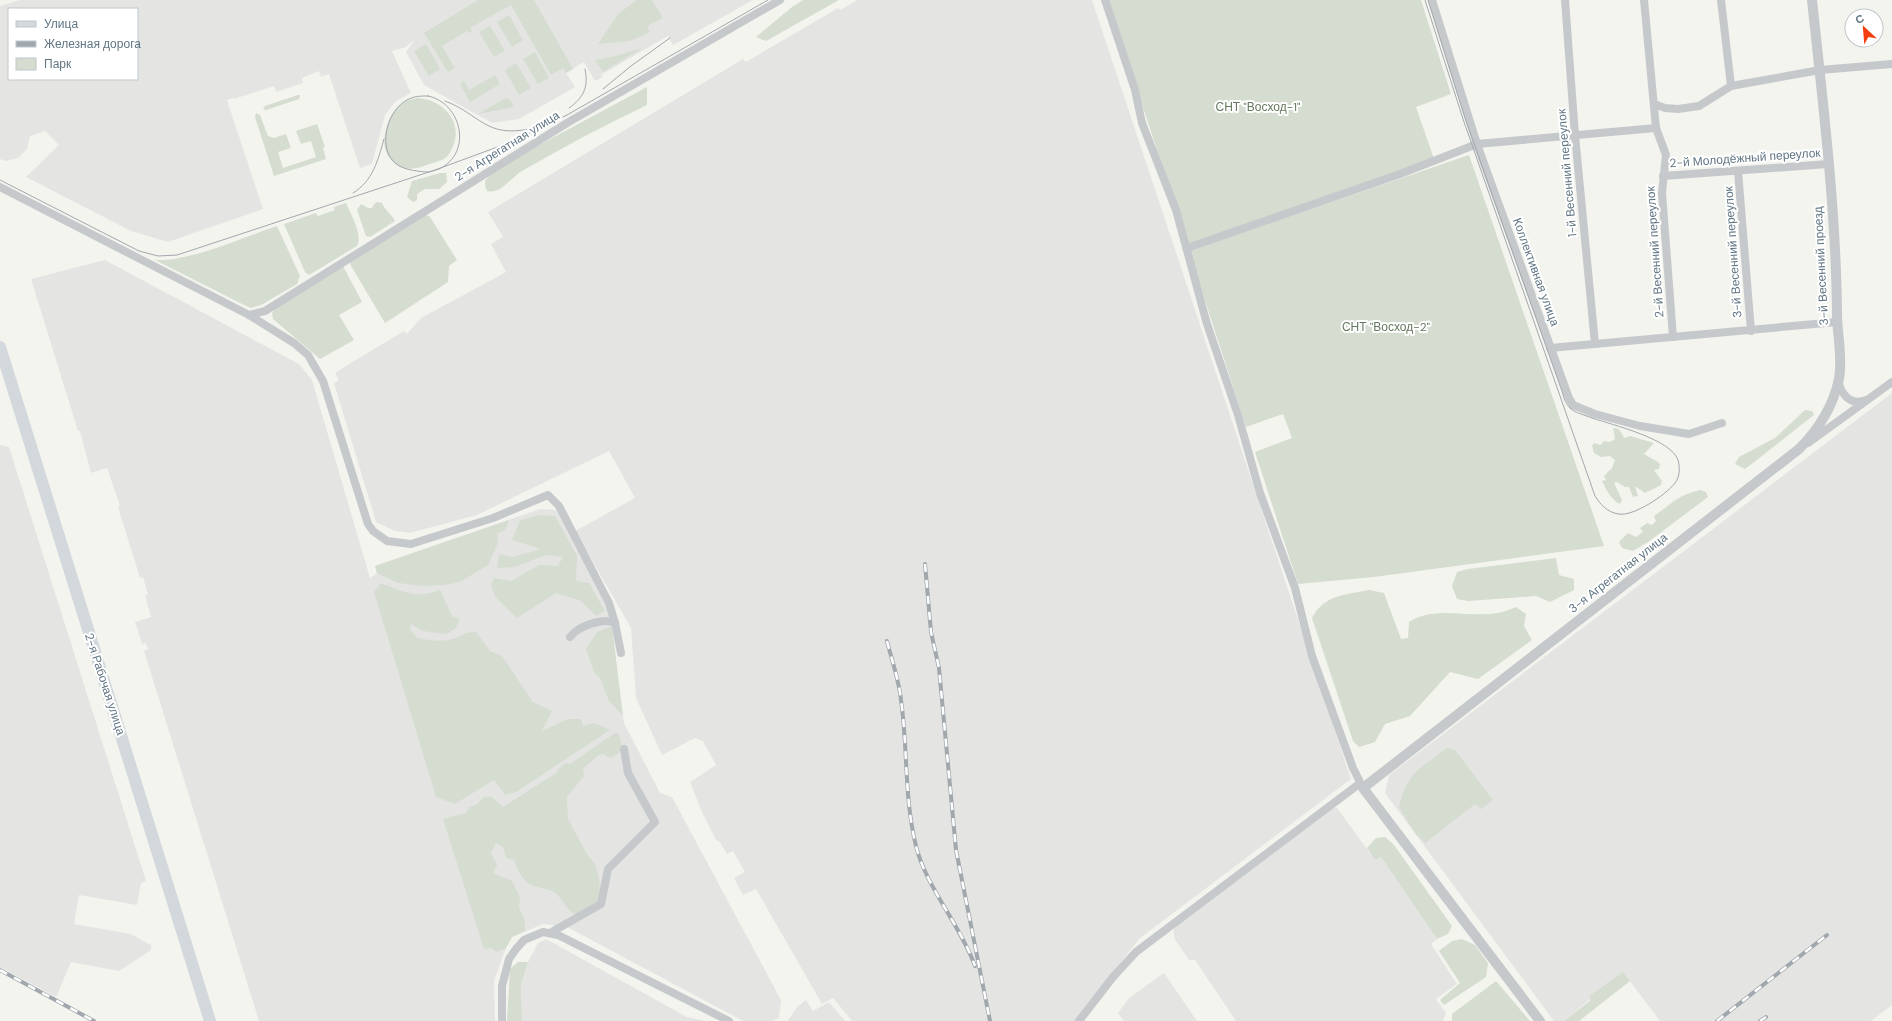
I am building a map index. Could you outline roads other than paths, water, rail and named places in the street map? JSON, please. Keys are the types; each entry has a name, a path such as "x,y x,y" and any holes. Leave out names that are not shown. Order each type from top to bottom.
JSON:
{"main road":[{"name":"2-я Рабочая улица","path":"0,347 210,1021"}],"street":[{"name":"2-я Агрегатная улица","path":"249,315 265,311 567,123 780,0"},
{"path":"1105,0 1135,90 1142,123 1176,210 1207,324 1238,415 1260,493 1295,588 1312,656 1361,786 1540,1021"},
{"name":"Коллективная улица","path":"1432,0 1477,144 1550,348 1573,405 1580,409 1640,426 1689,434 1722,423"},
{"name":"1-й Весенний переулок","path":"1565,0 1575,135 1595,344"},
{"name":"2-й Весенний переулок","path":"1644,0 1656,128 1666,155 1662,193 1673,337"},
{"path":"1721,0 1731,86"},
{"name":"3-й Весенний проезд","path":"1799,449 1813,435 1826,417 1841,367 1828,164 1812,0"},
{"path":"1654,104 1665,108 1678,109 1699,106 1731,86 1820,70 1892,64"},
{"path":"1187,248 1400,174 1477,144 1656,128"},
{"name":"2-й Молодёжный переулок","path":"1663,176 1828,164"},
{"name":"3-й Весенний переулок","path":"1738,171 1751,331"},
{"path":"0,187 249,315 294,343 308,354 323,381 368,524 379,536 387,541 411,544 493,518 548,494 559,506 609,603 621,653"},
{"path":"1550,348 1751,331 1837,322"},
{"path":"1838,381 1844,395 1849,400 1863,401 1870,399"},
{"name":"3-я Агрегатная улица","path":"1361,786 1799,449 1892,382"},
{"path":"570,637 578,629 588,624 611,621 615,623"},
{"path":"550,933 601,904 608,869 655,822 628,773 624,749"},
{"path":"1079,1021 1113,977 1136,952 1361,786"},
{"path":"502,1021 502,986 509,959 524,940 543,932 558,935 729,1021"}],"tram line":[{"path":"0,180 139,251 158,256 177,255 435,170 511,142 567,115 768,0"},
{"path":"1425,0 1463,119 1595,496 1607,510 1618,514 1624,514 1640,509 1657,499 1675,483 1679,472 1678,460 1673,452 1653,439 1577,413 1566,403 1465,118 1428,0"},
{"path":"603,89 631,66 670,38"},
{"path":"569,108 584,92 586,82 585,69"},
{"path":"428,96 440,100 449,108 459,129 459,141 456,152 450,162 439,169 427,172 409,170 396,164 389,154 386,146 387,128 390,119 400,105 412,98 428,96"},
{"path":"445,101 457,106 492,128 514,131 529,129"},
{"path":"353,193 360,188 370,176 377,162 384,139"}],"railway":[{"path":"925,564 931,632 939,668 956,850 990,1021"},
{"path":"887,641 900,693 908,792 912,828 916,846 927,876 961,936 975,966"},
{"path":"1717,1021 1827,935"},
{"path":"0,970 94,1021"},
{"path":"1760,1021 1766,1017"}],"park label":[{"name":"СНТ \"Восход-1\"","path":"1258,107"},
{"name":"СНТ \"Восход-2\"","path":"1386,327"}]}
